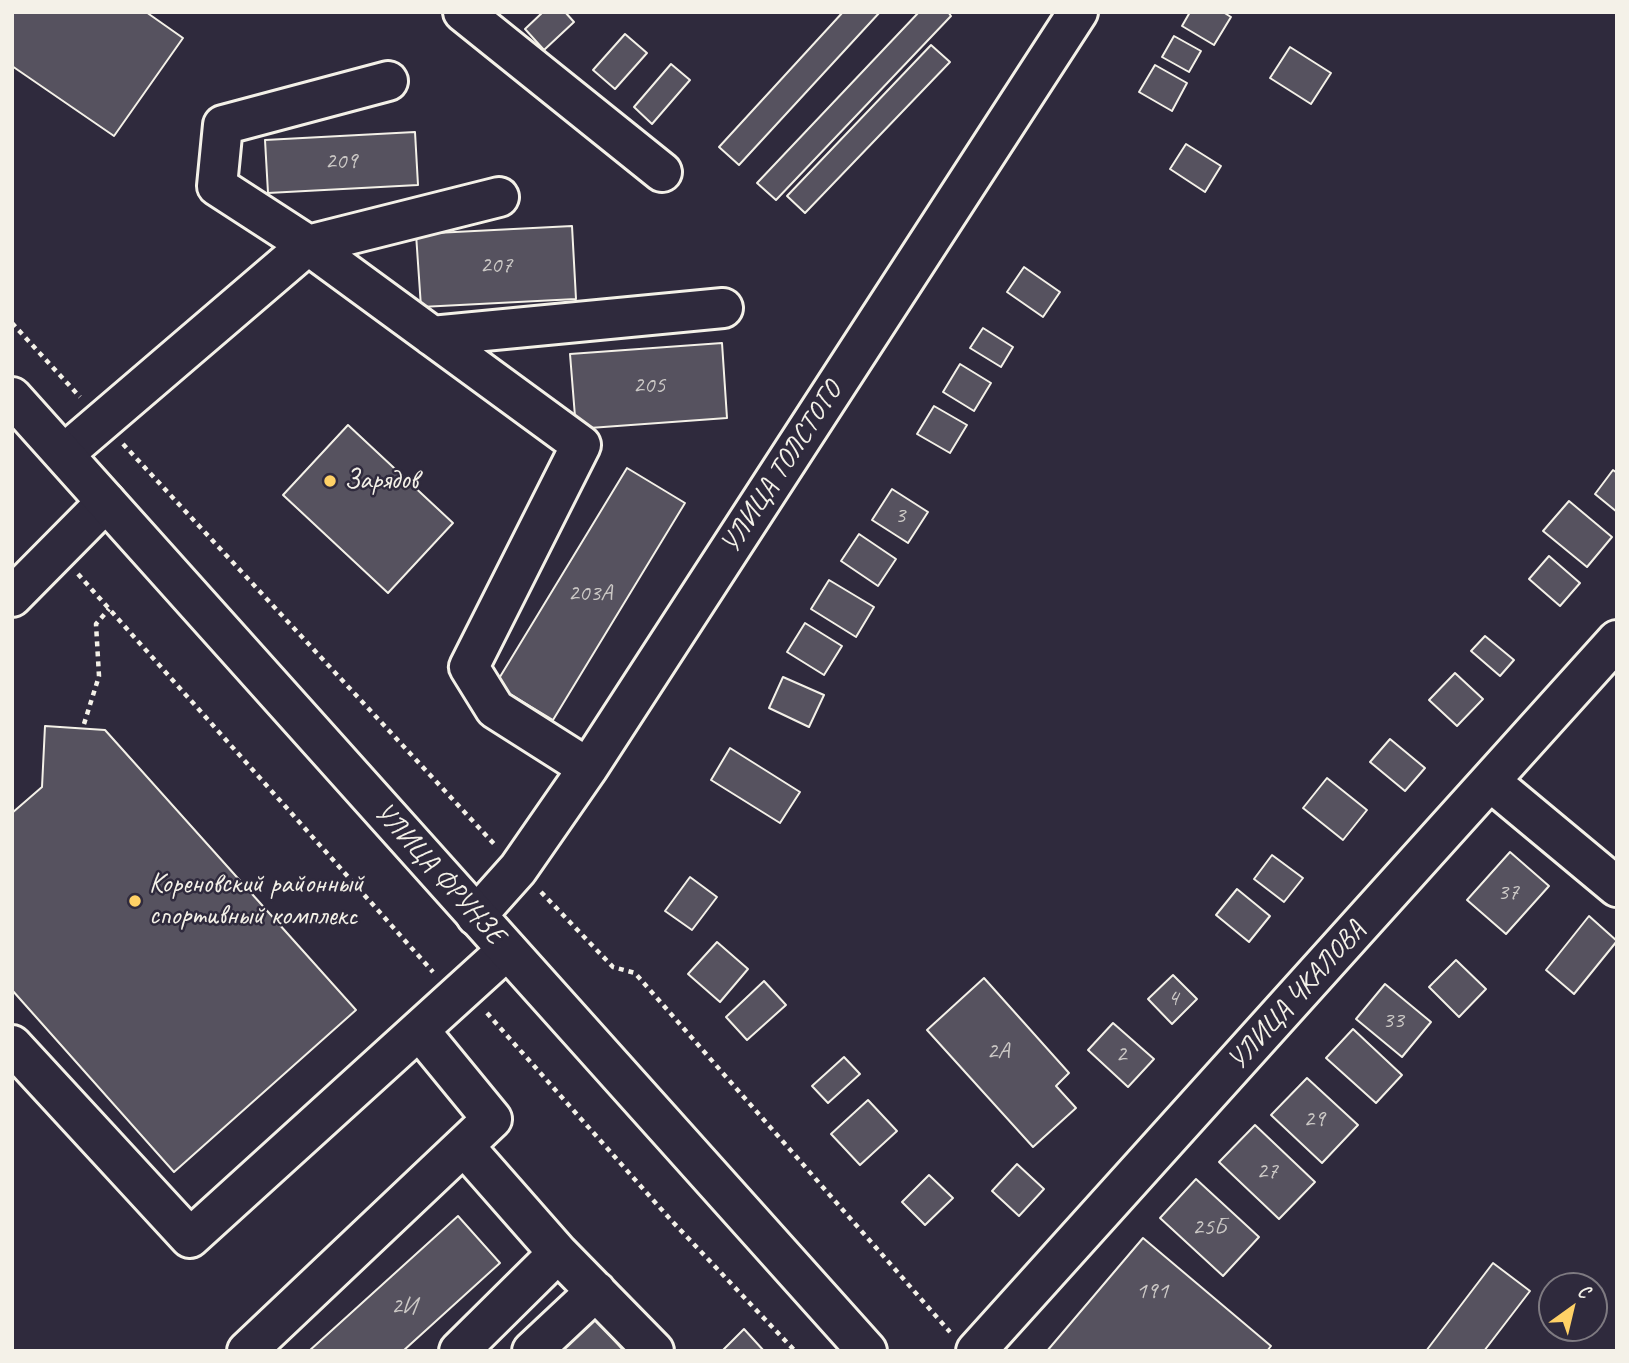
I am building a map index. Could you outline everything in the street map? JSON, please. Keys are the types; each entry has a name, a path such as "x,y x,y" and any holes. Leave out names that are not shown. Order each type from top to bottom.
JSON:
{"street":[{"path":"463,12 662,172"},
{"name":"УЛИЦА ТОЛСТОГО","path":"476,916 518,869 588,768 1078,12"},
{"path":"388,81 223,125 217,186 308,245 581,445 469,667 495,709 588,768"},
{"path":"64,454 308,245 499,197"},
{"path":"432,336 723,308"},
{"name":"УЛИЦА ФРУНЗЕ","path":"12,397 866,1351"},
{"path":"12,597 106,502"},
{"name":"УЛИЦА ЧКАЛОВА","path":"967,1346 1491,782 1617,640"},
{"path":"1491,782 1617,887"},
{"path":"12,1045 190,1238 507,950"},
{"path":"247,1351 492,1119 419,1030"},
{"path":"464,1146 558,1253 654,1351"},
{"path":"458,1351 558,1253"},
{"path":"532,1351 596,1291"}],"path":[{"path":"12,323 518,869 613,967 635,973 967,1346"},
{"path":"58,551 431,971 465,988 670,1219 795,1351"},
{"path":"84,724 99,676 96,624 109,609"}],"building":[{"path":"12,12 146,12 183,38 114,136 12,66"},
{"path":"543,12 565,12 574,22 544,50 525,29"},
{"path":"843,12 880,12 739,165 719,147"},
{"path":"919,12 948,12 951,16 776,200 757,183"},
{"path":"1190,12 1223,12 1231,17 1214,45 1182,26"},
{"path":"625,34 647,53 615,89 593,70"},
{"path":"1174,36 1201,51 1189,72 1162,57"},
{"path":"931,45 950,62 805,213 787,196"},
{"path":"1290,47 1331,73 1311,104 1270,78"},
{"path":"671,64 690,80 652,124 634,107"},
{"path":"1155,65 1187,83 1172,111 1139,92"},
{"path":"415,132 418,185 268,193 265,140"},
{"path":"1186,144 1221,166 1205,192 1170,169"},
{"path":"572,226 576,299 421,307 416,234"},
{"path":"1024,267 1060,292 1043,317 1007,292"},
{"path":"983,328 1013,347 1001,367 970,348"},
{"path":"722,343 727,418 576,429 570,354"},
{"path":"960,364 991,383 974,411 943,392"},
{"path":"934,406 967,425 950,453 917,434"},
{"path":"348,425 453,523 388,593 283,495"},
{"path":"627,468 685,503 553,720 495,685"},
{"path":"1613,470 1617,473 1617,512 1595,494"},
{"path":"892,489 928,512 908,543 872,520"},
{"path":"1569,501 1612,537 1587,567 1543,531"},
{"path":"859,534 896,559 878,586 841,561"},
{"path":"1549,556 1580,583 1560,606 1529,579"},
{"path":"829,580 874,607 856,637 811,609"},
{"path":"805,623 842,646 824,675 787,652"},
{"path":"1485,636 1514,660 1500,676 1471,651"},
{"path":"1455,673 1483,699 1457,726 1429,700"},
{"path":"783,677 824,695 809,727 769,708"},
{"name":"Кореновский районный спортивный комплекс","path":"45,726 105,730 356,1010 174,1172 12,990 12,813 42,787"},
{"path":"1390,739 1425,768 1405,791 1370,762"},
{"path":"730,748 800,792 780,823 711,780"},
{"path":"1327,778 1367,810 1343,840 1303,808"},
{"path":"1510,852 1549,886 1506,934 1467,900"},
{"path":"1272,855 1303,878 1284,902 1254,879"},
{"path":"690,877 717,897 692,930 665,911"},
{"path":"1237,889 1270,916 1249,942 1216,915"},
{"path":"1589,916 1617,941 1574,994 1546,970"},
{"path":"717,942 748,969 720,1002 688,974"},
{"path":"1456,960 1486,989 1459,1017 1429,987"},
{"path":"1173,975 1197,999 1172,1024 1148,999"},
{"path":"984,978 1069,1073 1056,1086 1076,1108 1033,1147 927,1030"},
{"path":"764,981 786,1005 747,1040 726,1017"},
{"path":"1385,984 1431,1022 1402,1057 1356,1019"},
{"path":"1113,1023 1154,1059 1128,1087 1088,1050"},
{"path":"1353,1029 1402,1075 1376,1103 1326,1058"},
{"path":"844,1057 860,1074 828,1103 812,1086"},
{"path":"1307,1078 1358,1125 1322,1163 1271,1115"},
{"path":"868,1100 897,1131 860,1165 831,1134"},
{"path":"1255,1125 1315,1182 1279,1219 1219,1162"},
{"path":"1017,1164 1044,1189 1019,1216 992,1191"},
{"path":"929,1175 953,1198 925,1225 902,1202"},
{"path":"1196,1179 1259,1237 1223,1276 1160,1218"},
{"path":"458,1216 500,1263 403,1351 309,1351"},
{"path":"1143,1238 1271,1346 1267,1351 1047,1351"},
{"path":"1493,1263 1530,1291 1484,1351 1426,1351"},
{"path":"587,1310 624,1351 542,1351"},
{"path":"744,1329 764,1351 722,1351"}],"place":[{"name":"Зарядов","path":"330,481"},
{"name":"Кореновский районный спортивный комплекс","path":"135,901"}]}
